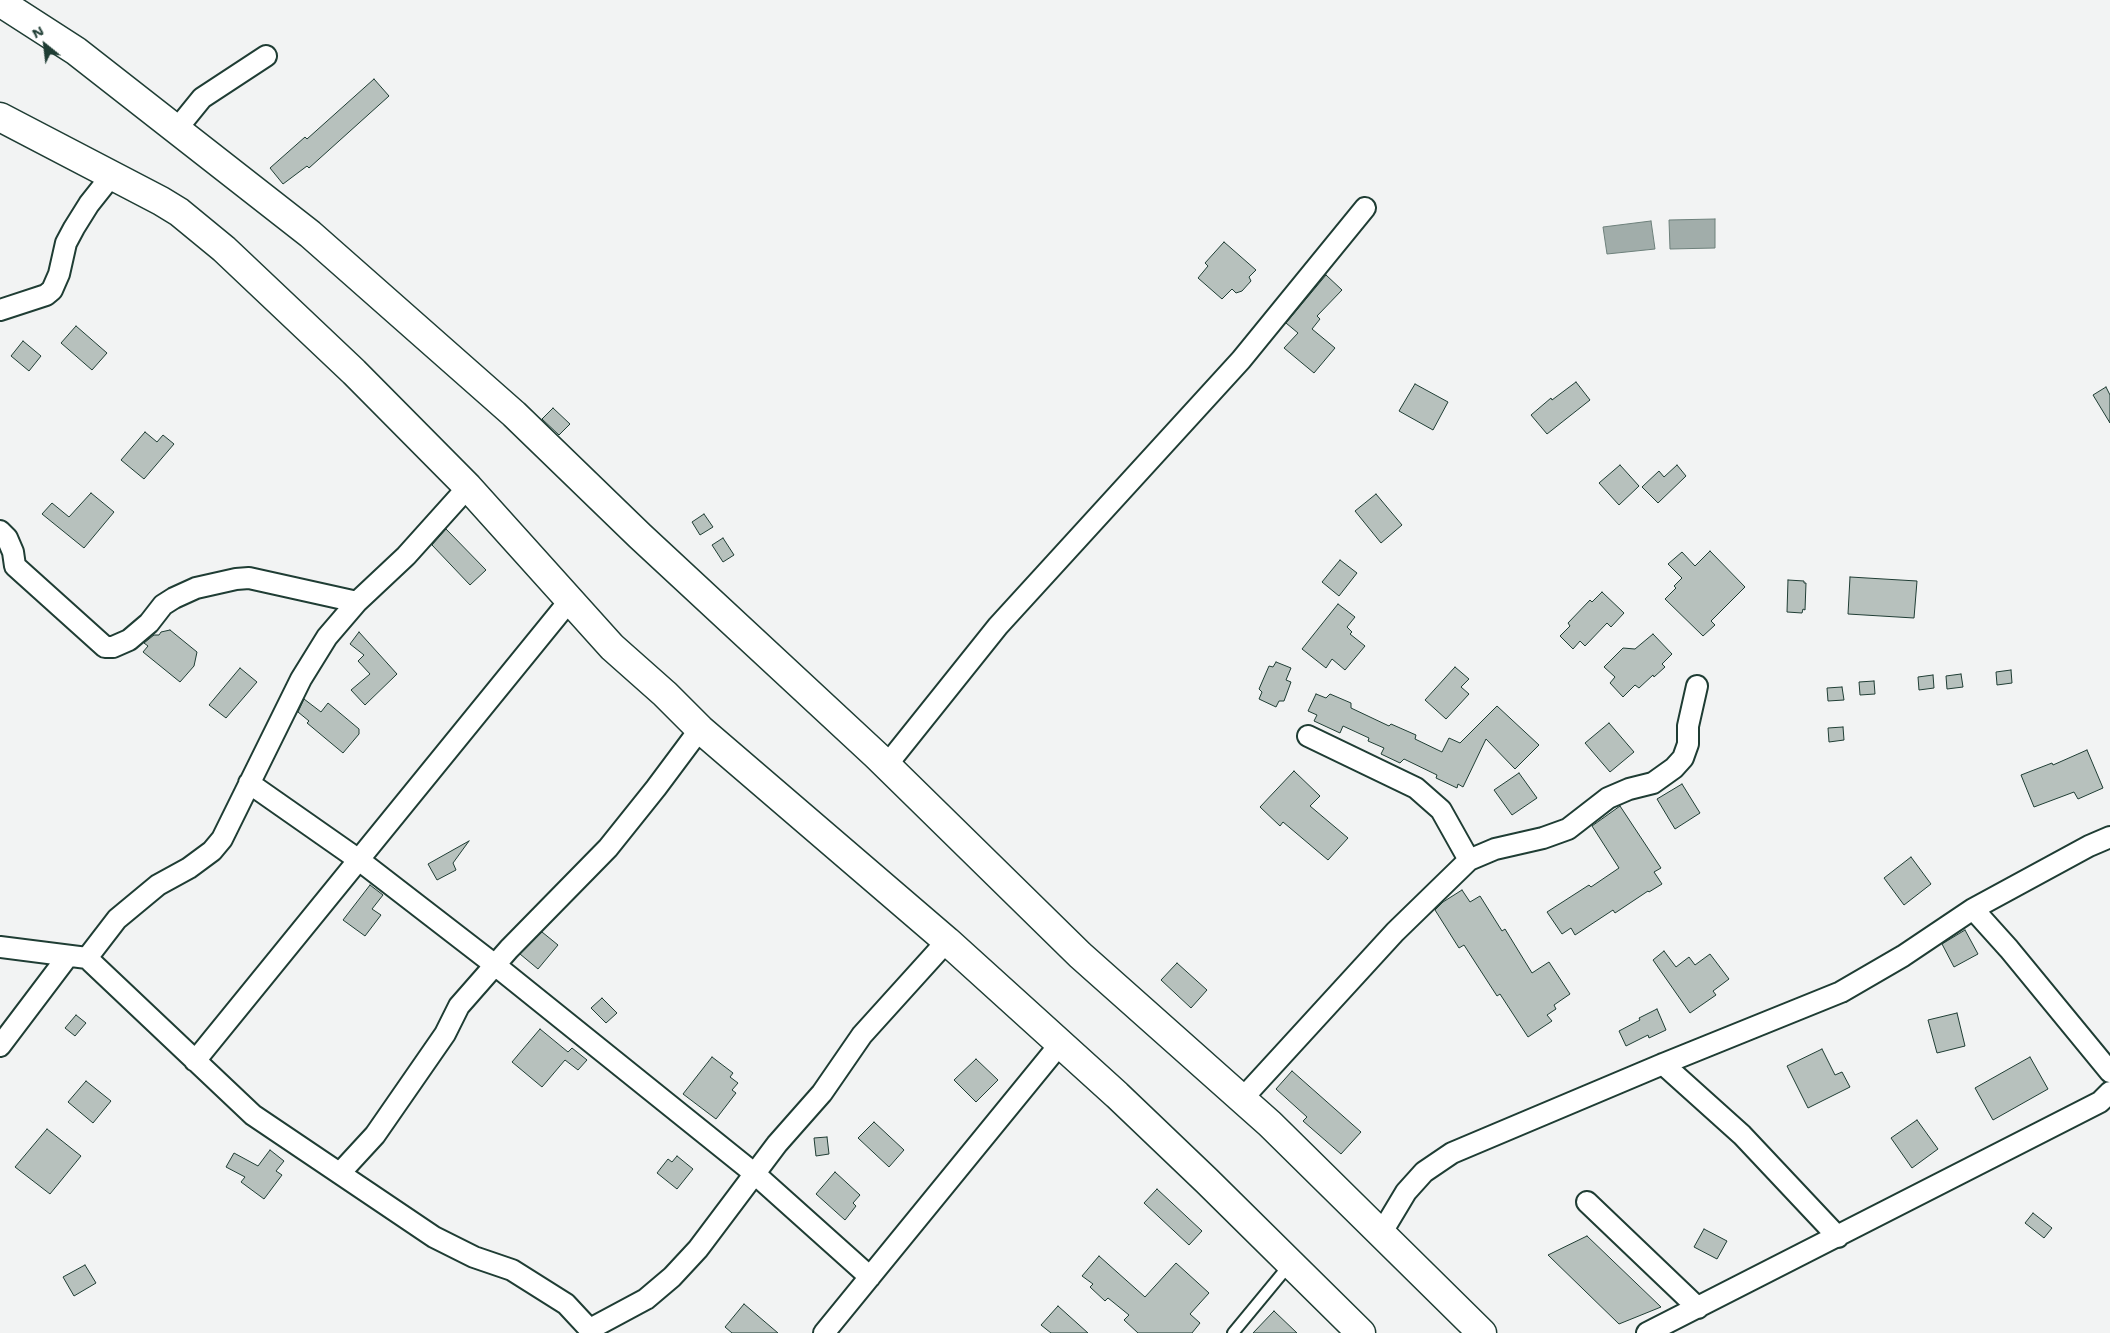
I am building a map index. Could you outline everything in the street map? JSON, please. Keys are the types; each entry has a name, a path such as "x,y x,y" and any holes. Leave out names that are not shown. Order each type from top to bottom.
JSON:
{"street":[{"path":"0,2 76,51 310,234 514,414 647,543 886,766 1080,955 1242,1099 1382,1232 1482,1333"},
{"path":"176,130 202,98 266,56"},
{"path":"0,117 179,212 219,244 354,372 468,487 612,646 700,728 947,941 1124,1102 1361,1333"},
{"path":"0,310 38,298 52,290 59,274 66,243 88,204 112,175"},
{"path":"886,766 998,626 1241,360 1366,208"},
{"path":"0,1046 78,957 117,919 158,885 189,868 212,851 222,839 300,679 327,637 357,602 406,556 468,487"},
{"path":"0,531 7,538 13,552 15,566 105,647 113,647 129,640 149,623 163,605 174,598 196,588 236,579 250,578 357,602"},
{"path":"195,1060 570,600"},
{"path":"1242,1099 1395,932 1469,860 1496,849 1543,838 1568,829 1608,798 1629,789 1653,783 1674,768 1684,758 1688,744 1688,726 1697,686"},
{"path":"340,1173 376,1135 445,1034 459,1006 495,965 608,848 656,788 700,728"},
{"path":"1308,736 1416,788 1441,810 1469,860"},
{"path":"249,784 358,860 495,965 755,1174 870,1277"},
{"path":"1382,1232 1406,1192 1424,1172 1452,1153 1663,1064 1841,992 1903,956 1973,909 2089,846 2110,837"},
{"path":"1973,909 2009,949 2110,1072"},
{"path":"0,947 78,957 195,1060 253,1115 293,1144 340,1173 434,1237 474,1257 512,1270 566,1304 592,1331 646,1299 672,1277 698,1249 777,1144 822,1093 862,1035 947,941"},
{"path":"824,1333 1060,1044"},
{"path":"1663,1064 1742,1135 1838,1237"},
{"path":"1647,1333 2100,1102 2110,1092"},
{"path":"1587,1202 1698,1308"}],"lane":[{"path":"1233,1333 1291,1263"}],"shaded area":[{"path":"1715,219 1715,248 1670,249 1669,220"},
{"path":"1651,221 1655,249 1607,254 1603,227"}],"building":[{"path":"374,79 389,96 309,168 307,166 283,184 270,168 305,137 307,139"},
{"path":"1224,242 1256,270 1249,277 1251,281 1242,291 1236,293 1232,289 1222,299 1198,278 1208,266 1205,263"},
{"path":"1326,275 1342,290 1317,316 1320,319 1312,329 1335,348 1314,373 1284,348 1298,333 1286,323"},
{"path":"76,326 107,353 92,370 61,343"},
{"path":"23,341 41,356 29,371 11,356"},
{"path":"1576,382 1590,400 1547,434 1531,415 1551,398 1552,400"},
{"path":"1415,384 1448,402 1433,430 1399,411"},
{"path":"2106,387 2110,395 2110,423 2093,395"},
{"path":"553,408 570,424 559,435 542,419"},
{"path":"145,432 157,442 163,435 174,444 144,479 121,460"},
{"path":"1620,465 1639,486 1619,505 1599,483"},
{"path":"1677,465 1686,476 1658,503 1642,487 1659,471 1664,477"},
{"path":"91,493 114,512 84,548 42,514 52,503 69,517"},
{"path":"1376,494 1402,525 1381,543 1355,511"},
{"path":"704,514 713,527 700,535 692,522"},
{"path":"446,529 486,570 470,585 432,545"},
{"path":"723,538 734,555 723,562 712,545"},
{"path":"1710,551 1745,587 1711,621 1715,625 1703,636 1665,599 1676,588 1674,586 1682,578 1668,564 1682,552 1695,566"},
{"path":"1340,560 1357,573 1339,596 1322,582"},
{"path":"1850,577 1917,581 1914,618 1848,614"},
{"path":"1788,580 1804,581 1806,583 1805,610 1803,609 1802,613 1787,612"},
{"path":"1602,592 1624,613 1611,627 1607,623 1585,646 1580,641 1573,649 1560,636 1570,626 1568,623 1590,600 1592,602"},
{"path":"1338,604 1355,617 1347,627 1352,632 1350,634 1365,646 1345,670 1332,659 1326,668 1302,649"},
{"path":"170,630 197,652 194,666 180,682 143,652 148,646 144,643 154,635"},
{"path":"359,632 397,674 365,705 351,690 370,674 358,661 364,655 350,644"},
{"path":"1653,634 1672,654 1662,664 1665,667 1654,677 1653,675 1639,688 1635,685 1623,697 1610,683 1615,677 1604,667 1623,648 1635,649"},
{"path":"1276,662 1291,668 1286,680 1291,682 1284,701 1279,701 1276,707 1259,699 1262,692 1259,689 1269,666 1273,667"},
{"path":"1455,667 1469,679 1461,687 1469,694 1446,719 1425,700"},
{"path":"240,668 257,682 226,718 209,705"},
{"path":"2011,670 2012,683 1997,685 1996,672"},
{"path":"1961,674 1963,687 1947,689 1946,676"},
{"path":"1933,675 1934,688 1919,690 1918,677"},
{"path":"1874,681 1875,694 1860,695 1859,682"},
{"path":"1842,687 1844,700 1828,701 1827,688"},
{"path":"1316,694 1326,698 1330,694 1351,703 1351,708 1389,726 1391,724 1416,735 1415,739 1442,752 1449,738 1460,743 1497,706 1539,745 1515,769 1486,739 1463,787 1458,784 1457,788 1436,778 1437,775 1404,759 1400,763 1381,754 1384,748 1368,741 1369,738 1343,726 1340,733 1314,721 1317,715 1308,711"},
{"path":"304,699 321,712 328,703 359,729 359,734 343,753 307,723 309,721 298,712"},
{"path":"1609,723 1634,752 1610,772 1585,743"},
{"path":"1843,727 1844,740 1829,742 1828,728"},
{"path":"2087,750 2103,788 2078,799 2074,792 2034,807 2021,775 2052,763 2053,765"},
{"path":"1294,771 1320,796 1310,806 1348,838 1328,860 1283,822 1280,826 1260,807"},
{"path":"1519,773 1537,798 1512,815 1494,790"},
{"path":"1682,784 1700,813 1675,829 1657,799"},
{"path":"1620,806 1661,868 1654,872 1662,884 1615,913 1613,910 1575,935 1571,928 1562,934 1547,912 1589,885 1591,887 1619,868 1592,826"},
{"path":"469,841 453,863 456,870 437,880 428,864"},
{"path":"1911,857 1931,884 1904,905 1884,878"},
{"path":"370,885 383,895 372,909 381,915 365,936 343,920"},
{"path":"1462,890 1470,902 1480,896 1502,931 1505,929 1532,973 1549,962 1570,994 1554,1005 1556,1009 1547,1015 1552,1021 1528,1037 1500,994 1497,996 1464,945 1459,948 1435,910 1443,902"},
{"path":"1965,930 1978,954 1954,967 1942,944"},
{"path":"542,932 558,945 538,969 520,954"},
{"path":"1664,951 1676,967 1689,957 1695,965 1710,954 1729,979 1713,991 1716,995 1690,1013 1653,960"},
{"path":"1177,963 1207,990 1191,1008 1161,980"},
{"path":"602,998 617,1013 606,1023 591,1008"},
{"path":"1657,1009 1666,1030 1649,1038 1648,1035 1626,1046 1619,1031"},
{"path":"1957,1013 1965,1046 1937,1053 1928,1020"},
{"path":"76,1015 86,1023 75,1036 65,1028"},
{"path":"540,1029 568,1052 572,1048 587,1060 578,1070 565,1060 542,1087 512,1062"},
{"path":"1822,1049 1835,1075 1842,1072 1850,1087 1808,1108 1787,1066"},
{"path":"712,1057 733,1073 730,1077 738,1083 732,1090 736,1093 716,1119 683,1094"},
{"path":"2030,1057 2048,1089 1993,1120 1975,1088"},
{"path":"976,1059 998,1080 976,1102 954,1080"},
{"path":"1292,1071 1361,1132 1341,1154 1303,1121 1307,1117 1276,1089"},
{"path":"86,1081 111,1101 93,1123 68,1102"},
{"path":"1917,1120 1938,1149 1912,1168 1891,1138"},
{"path":"874,1122 904,1150 889,1167 858,1138"},
{"path":"47,1129 81,1156 50,1194 15,1167"},
{"path":"827,1137 829,1154 816,1156 814,1138"},
{"path":"270,1150 284,1161 276,1171 282,1175 264,1199 241,1182 245,1177 226,1167 234,1153 258,1166"},
{"path":"677,1156 693,1169 677,1189 657,1173 668,1159 672,1162"},
{"path":"835,1172 860,1195 853,1203 856,1206 845,1220 816,1194"},
{"path":"1157,1189 1202,1231 1189,1245 1144,1203"},
{"path":"2033,1213 2052,1228 2044,1238 2025,1223"},
{"path":"1704,1229 1727,1241 1717,1259 1694,1247"},
{"path":"1587,1236 1661,1307 1619,1324 1548,1255"},
{"path":"1099,1256 1145,1297 1176,1263 1209,1293 1190,1314 1200,1323 1192,1333 1138,1333 1124,1320 1129,1315 1108,1298 1105,1301 1090,1287 1093,1284 1082,1276"},
{"path":"85,1265 96,1283 74,1296 63,1277"},
{"path":"744,1304 778,1333 732,1333 725,1327"},
{"path":"1058,1306 1088,1333 1051,1333 1041,1325"},
{"path":"1274,1311 1297,1333 1253,1333"}]}
